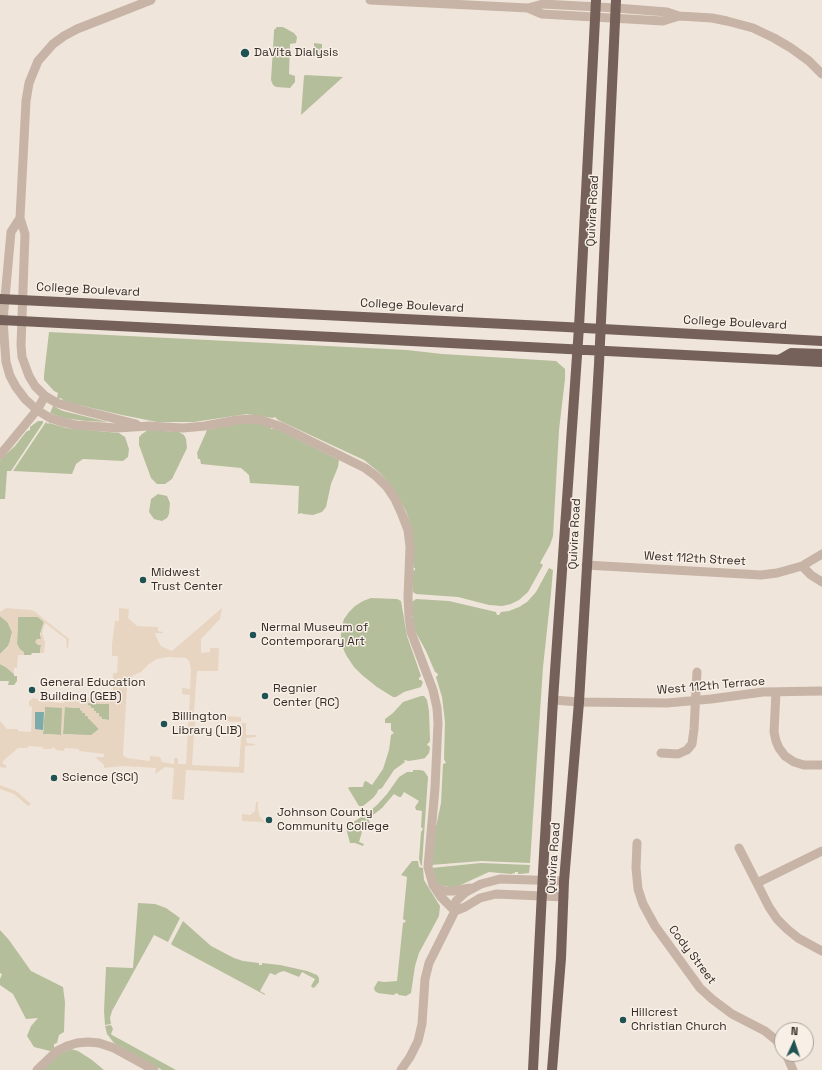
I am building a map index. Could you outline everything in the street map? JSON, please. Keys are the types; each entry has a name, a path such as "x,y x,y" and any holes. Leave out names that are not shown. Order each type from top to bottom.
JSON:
{"main road":[{"name":"Quivira Road","path":"533,1070 541,896 579,328 596,3"},
{"name":"Quivira Road","path":"552,1070 561,958 564,881 579,702 600,350 616,4"},
{"name":"College Boulevard","path":"2,299 822,341"},
{"path":"2,320 822,362"},
{"path":"779,360 791,353 822,354"}],"street":[{"path":"149,426 57,403 45,396 35,386 25,367 21,345 25,234 20,218 26,101 29,83 34,69 43,55 53,44 64,36 138,2 151,0"},
{"path":"370,0 528,8 543,4 616,4 667,12 680,16 712,18 753,28 774,38 809,61 822,74"},
{"path":"528,8 542,14 595,18 663,21 680,16"},
{"path":"20,218 11,232 2,299 2,320 6,362 10,376 25,399 37,410 50,418 62,422 76,425 117,428 149,426 183,428 250,419 272,423 365,468 387,487 395,499 408,530 410,547 408,597 411,632 433,690 437,708 436,788 428,867 434,887 441,897 455,911"},
{"path":"0,455 37,410 45,396"},
{"name":"West 112th Street","path":"586,565 761,574 777,573 802,566 822,554"},
{"path":"802,566 811,575 822,582"},
{"path":"661,753 678,754 687,750 692,744 697,672"},
{"name":"West 112th Terrace","path":"553,700 646,703 696,701 762,692 822,691"},
{"path":"776,692 774,732 779,748 785,756 794,762 804,765 822,765"},
{"name":"Cody Street","path":"637,843 636,868 638,889 646,912 655,926 700,988 732,1014 765,1031 774,1038"},
{"path":"738,848 769,907 777,919 798,938 822,951"},
{"path":"756,883 822,851"},
{"path":"401,1070 418,1041 422,1024 429,963 455,911 456,901 473,888 500,879 564,881"},
{"path":"434,887 453,891 473,888"},
{"path":"455,911 480,898 496,894 564,897"},
{"path":"38,1070 50,1057 62,1048 77,1043 88,1042 99,1043 114,1048 154,1070"}],"green space":[{"path":"277,27 283,27 294,33 297,37 296,43 290,44 289,74 295,76 295,82 290,88 276,87 273,85 271,80 274,30"},
{"path":"314,43 322,44 322,57 314,56"},
{"path":"304,76 343,77 301,115"},
{"path":"49,332 407,350 442,354 556,361 565,369 565,379 559,430 553,536 550,545 540,563 543,565 528,592 519,600 511,604 502,606 489,605 458,597 416,594 413,592 413,571 415,568 409,521 406,511 393,488 380,473 364,460 278,420 275,417 273,418 247,414 194,422 157,422 70,403 61,398 58,399 58,393 54,391 44,380"},
{"path":"53,406 63,411 108,422 63,418 50,413"},
{"path":"38,421 43,421 43,423 11,471 7,471 5,499 0,499 0,460 15,446 26,432 29,430 30,431 30,427"},
{"path":"46,422 48,424 66,428 119,433 125,437 129,449 128,457 123,461 83,459 76,464 72,474 13,471"},
{"path":"252,423 271,427 271,429 275,428 339,460 338,467 331,484 326,507 322,512 313,515 302,513 298,514 299,486 250,483 249,475 241,468 201,464 197,453 207,430 237,424"},
{"path":"148,430 179,432 184,435 186,439 187,448 172,479 165,484 157,484 151,478 139,445 139,437"},
{"path":"158,494 167,496 170,503 169,514 167,518 162,521 154,519 149,512 151,499"},
{"path":"549,568 553,570 543,667 530,863 481,861 431,865 434,836 441,803 443,764 446,763 444,759 445,722 442,697 436,677 438,675 435,672 414,629 412,602 416,599 449,601 496,612 497,615 499,615 501,612 509,611 527,602 536,592"},
{"path":"371,598 397,599 401,601 407,636 421,676 419,680 423,682 421,687 404,692 396,697 393,697 377,687 362,675 354,667 343,648 341,629 344,619 355,606"},
{"path":"0,616 7,621 12,632 9,645 0,654"},
{"path":"18,617 38,617 44,622 40,634 41,639 39,640 41,645 40,653 24,655 18,648"},
{"path":"0,664 6,667 14,674 14,676 17,676 17,681 14,685 8,685 9,681 0,681"},
{"path":"424,696 427,700 429,711 430,740 427,745 430,748 429,753 425,758 409,761 404,760 405,762 394,770 373,798 363,806 359,806 348,788 363,787 364,782 366,781 372,785 383,769 389,750 391,735 394,733 391,730 391,723 385,723 385,719 403,702"},
{"path":"88,703 110,704 109,720 101,719 88,705"},
{"path":"45,706 63,707 61,735 43,734"},
{"path":"64,707 80,708 99,729 92,736 63,734"},
{"path":"413,770 424,771 428,777 422,865 421,866 419,859 421,832 423,829 421,827 422,811 416,810 415,807 419,801 404,792 401,797 394,794 382,808 368,819 371,824 370,826 364,825 359,842 364,844 363,846 350,843 346,828 347,826 377,805 399,777 407,772 413,772"},
{"path":"412,861 418,861 419,867 423,868 424,880 440,906 439,916 419,953 415,966 411,993 406,996 399,995 397,993 393,995 378,993 374,988 378,981 397,981 403,923 406,921 403,919 407,877 401,875"},
{"path":"481,863 530,865 529,873 518,874 518,872 515,872 511,874 489,872 454,888 440,885 436,882 431,868"},
{"path":"138,903 155,904 166,908 180,918 168,942 154,935 112,1011 110,1018 111,1024 105,1025 104,1011 106,967 133,968"},
{"path":"183,921 211,946 234,958 259,963 259,965 262,965 262,963 280,965 307,971 317,975 319,982 313,988 311,986 315,979 302,972 299,977 284,971 275,975 270,973 260,991 265,995 172,945 171,944"},
{"path":"0,930 31,971 63,987 65,1002 64,1032 59,1035 57,1043 54,1044 54,1049 50,1051 34,1047 27,1036 31,1026 38,1018 26,1019 13,994 0,985 2,974 0,973"},
{"path":"111,1025 113,1029 112,1035 176,1070 162,1070 114,1043 107,1034 105,1026"},
{"path":"71,1049 78,1051 104,1070 42,1070 58,1055"}],"shaded area":[{"path":"6,608 34,611 69,639 68,648 66,639 45,623 42,633 45,642 44,653 40,653 41,645 38,645 35,642 37,639 41,639 41,630 44,622 38,617 18,617 17,644 24,652 24,655 18,655 17,668 14,668 14,674 0,664 0,654 7,648 12,636 9,624 0,616 0,612"},
{"path":"119,608 129,609 128,618 137,626 158,627 158,631 163,633 155,633 158,641 161,646 172,651 222,608 220,619 201,639 201,653 210,652 210,648 219,648 218,671 197,671 194,711 195,714 241,717 241,722 195,720 192,765 239,767 242,723 246,723 246,735 256,735 256,737 246,738 247,743 255,745 245,746 244,773 186,770 184,800 172,799 174,768 165,767 155,774 156,768 122,766 104,768 104,765 95,757 104,757 104,754 79,751 79,749 65,748 64,751 56,750 54,747 51,749 28,746 28,748 18,748 3,761 6,768 0,767 0,721 7,729 18,729 18,731 31,732 32,707 29,706 29,701 33,698 38,699 38,701 64,703 64,695 66,695 67,699 70,699 71,697 113,699 113,673 117,673 118,656 112,656 112,644 115,621 119,621","holes":["168,657 186,658 189,661 191,669 190,689 182,688 182,694 190,695 186,764 178,764 178,758 174,758 174,764 162,762 160,757 150,756 150,761 127,758 123,755 127,686 132,676 141,672 157,659","88,703 109,704 109,720 102,719 102,717 99,716 99,713 96,713 94,708 91,708 91,706 88,705","45,707 62,708 61,735 43,734","65,707 80,708 82,713 85,713 85,716 88,716 88,719 99,729 91,735 63,734"]},
{"path":"0,785 16,791 31,804 28,806 14,794 0,789"},
{"path":"256,802 258,802 260,817 267,824 262,822 242,821 242,814 250,815 255,811"}],"water":[{"path":"35,712 44,712 43,730 35,729"}],"place":[{"name":"DaVita Dialysis","path":"245,53"},
{"name":"Midwest Trust Center","path":"143,580"},
{"name":"Nermal Museum of Contemporary Art","path":"253,635"},
{"name":"General Education Building (GEB)","path":"32,690"},
{"name":"Regnier Center (RC)","path":"265,696"},
{"name":"Billington Library (LIB)","path":"164,724"},
{"name":"Science (SCI)","path":"54,778"},
{"name":"Johnson County Community College","path":"269,820"},
{"name":"Hillcrest Christian Church","path":"623,1020"}]}
